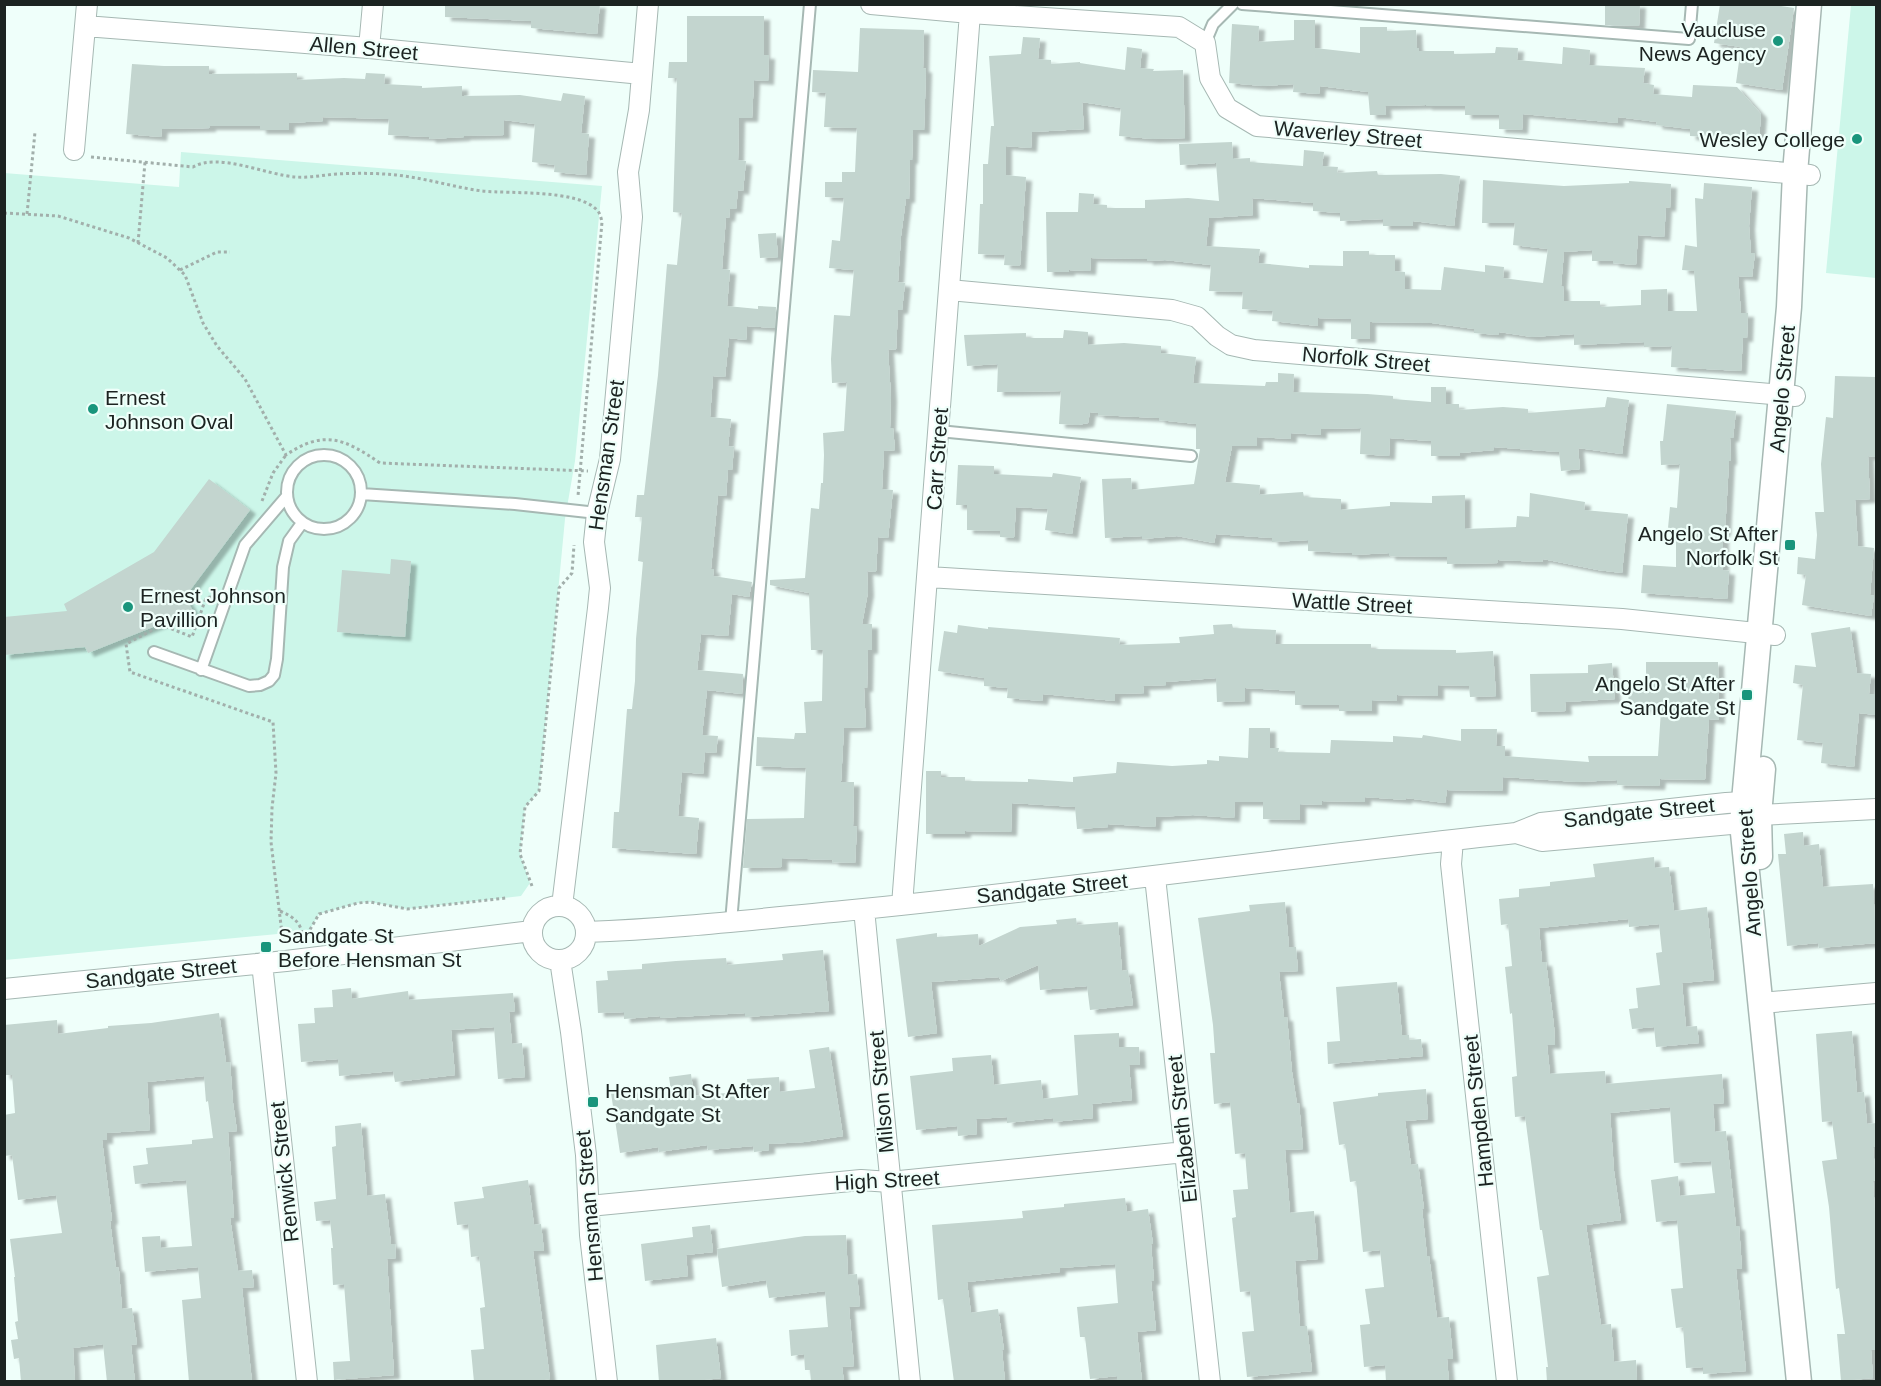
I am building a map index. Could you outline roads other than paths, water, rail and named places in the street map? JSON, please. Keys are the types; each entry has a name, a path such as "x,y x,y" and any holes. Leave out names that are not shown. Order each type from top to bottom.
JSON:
{"street":[{"path":"74,150 87,4"},
{"path":"369,48 373,4"},
{"name":"Hensman Street","path":"562,906 600,588 594,542 597,513 610,459 632,217 628,172 642,74 648,4"},
{"path":"871,4 1179,27 1205,43"},
{"name":"Angelo Street","path":"1809,4 1803,174 1788,395 1767,634 1748,813 1768,1002 1816,1382"},
{"name":"Angelo Street","path":"1803,174 1826,4"},
{"name":"Carr Street","path":"902,905 970,13"},
{"name":"Allen Street","path":"85,26 369,48 642,74"},
{"name":"Waverley Street","path":"1205,43 1210,78 1227,108 1257,126 1803,174"},
{"name":"Norfolk Street","path":"949,290 1172,310 1197,317 1217,336 1231,345 1254,350 1788,395"},
{"name":"Wattle Street","path":"928,577 1622,619 1767,634"},
{"name":"Sandgate Street","path":"586,932 731,922 902,905 1516,833 1542,841 1748,813 1876,809"},
{"name":"Hampden Street","path":"1453,840 1451,864 1507,1382"},
{"name":"Elizabeth Street","path":"1155,877 1210,1382"},
{"path":"562,906 576,912 586,932 581,948 568,958 560,960 551,958 536,948 532,930 538,915 545,909 562,906"},
{"name":"Milson Street","path":"864,909 910,1382"},
{"name":"Sandgate Street","path":"4,989 262,963 532,930"},
{"name":"Hensman Street","path":"560,960 586,1155 590,1235 607,1382"},
{"name":"Renwick Street","path":"262,963 307,1382"},
{"path":"1768,1002 1876,993"},
{"name":"Angelo Street","path":"1768,1002 1799,1382"},
{"name":"High Street","path":"589,1206 861,1180 890,1182 1185,1152"}],"lane":[{"path":"731,922 810,4"},
{"path":"1205,43 1214,24 1233,4"},
{"path":"1242,4 1689,39 1692,4"},
{"path":"939,431 1191,456"},
{"path":"328,455 345,462 352,468 357,476 361,494 356,511 351,518 336,528 318,530 302,523 291,511 287,496 287,486 295,469 310,458 328,455"},
{"path":"361,494 577,509 597,513"},
{"path":"201,670 245,545 287,496"},
{"path":"154,652 249,686 269,681 274,675 277,659 283,567 289,541 302,523"}],"place":[{"name":"Vaucluse News Agency","path":"1778,41"},
{"name":"Wesley College","path":"1857,139"},
{"name":"Ernest Johnson Oval","path":"93,409"},
{"name":"Angelo St After Norfolk St","path":"1790,545"},
{"name":"Ernest Johnson Pavillion","path":"128,607"},
{"name":"Angelo St After Sandgate St","path":"1747,695"},
{"name":"Sandgate St Before Hensman St","path":"266,947"},
{"name":"Hensman St After Sandgate St","path":"593,1102"}]}
